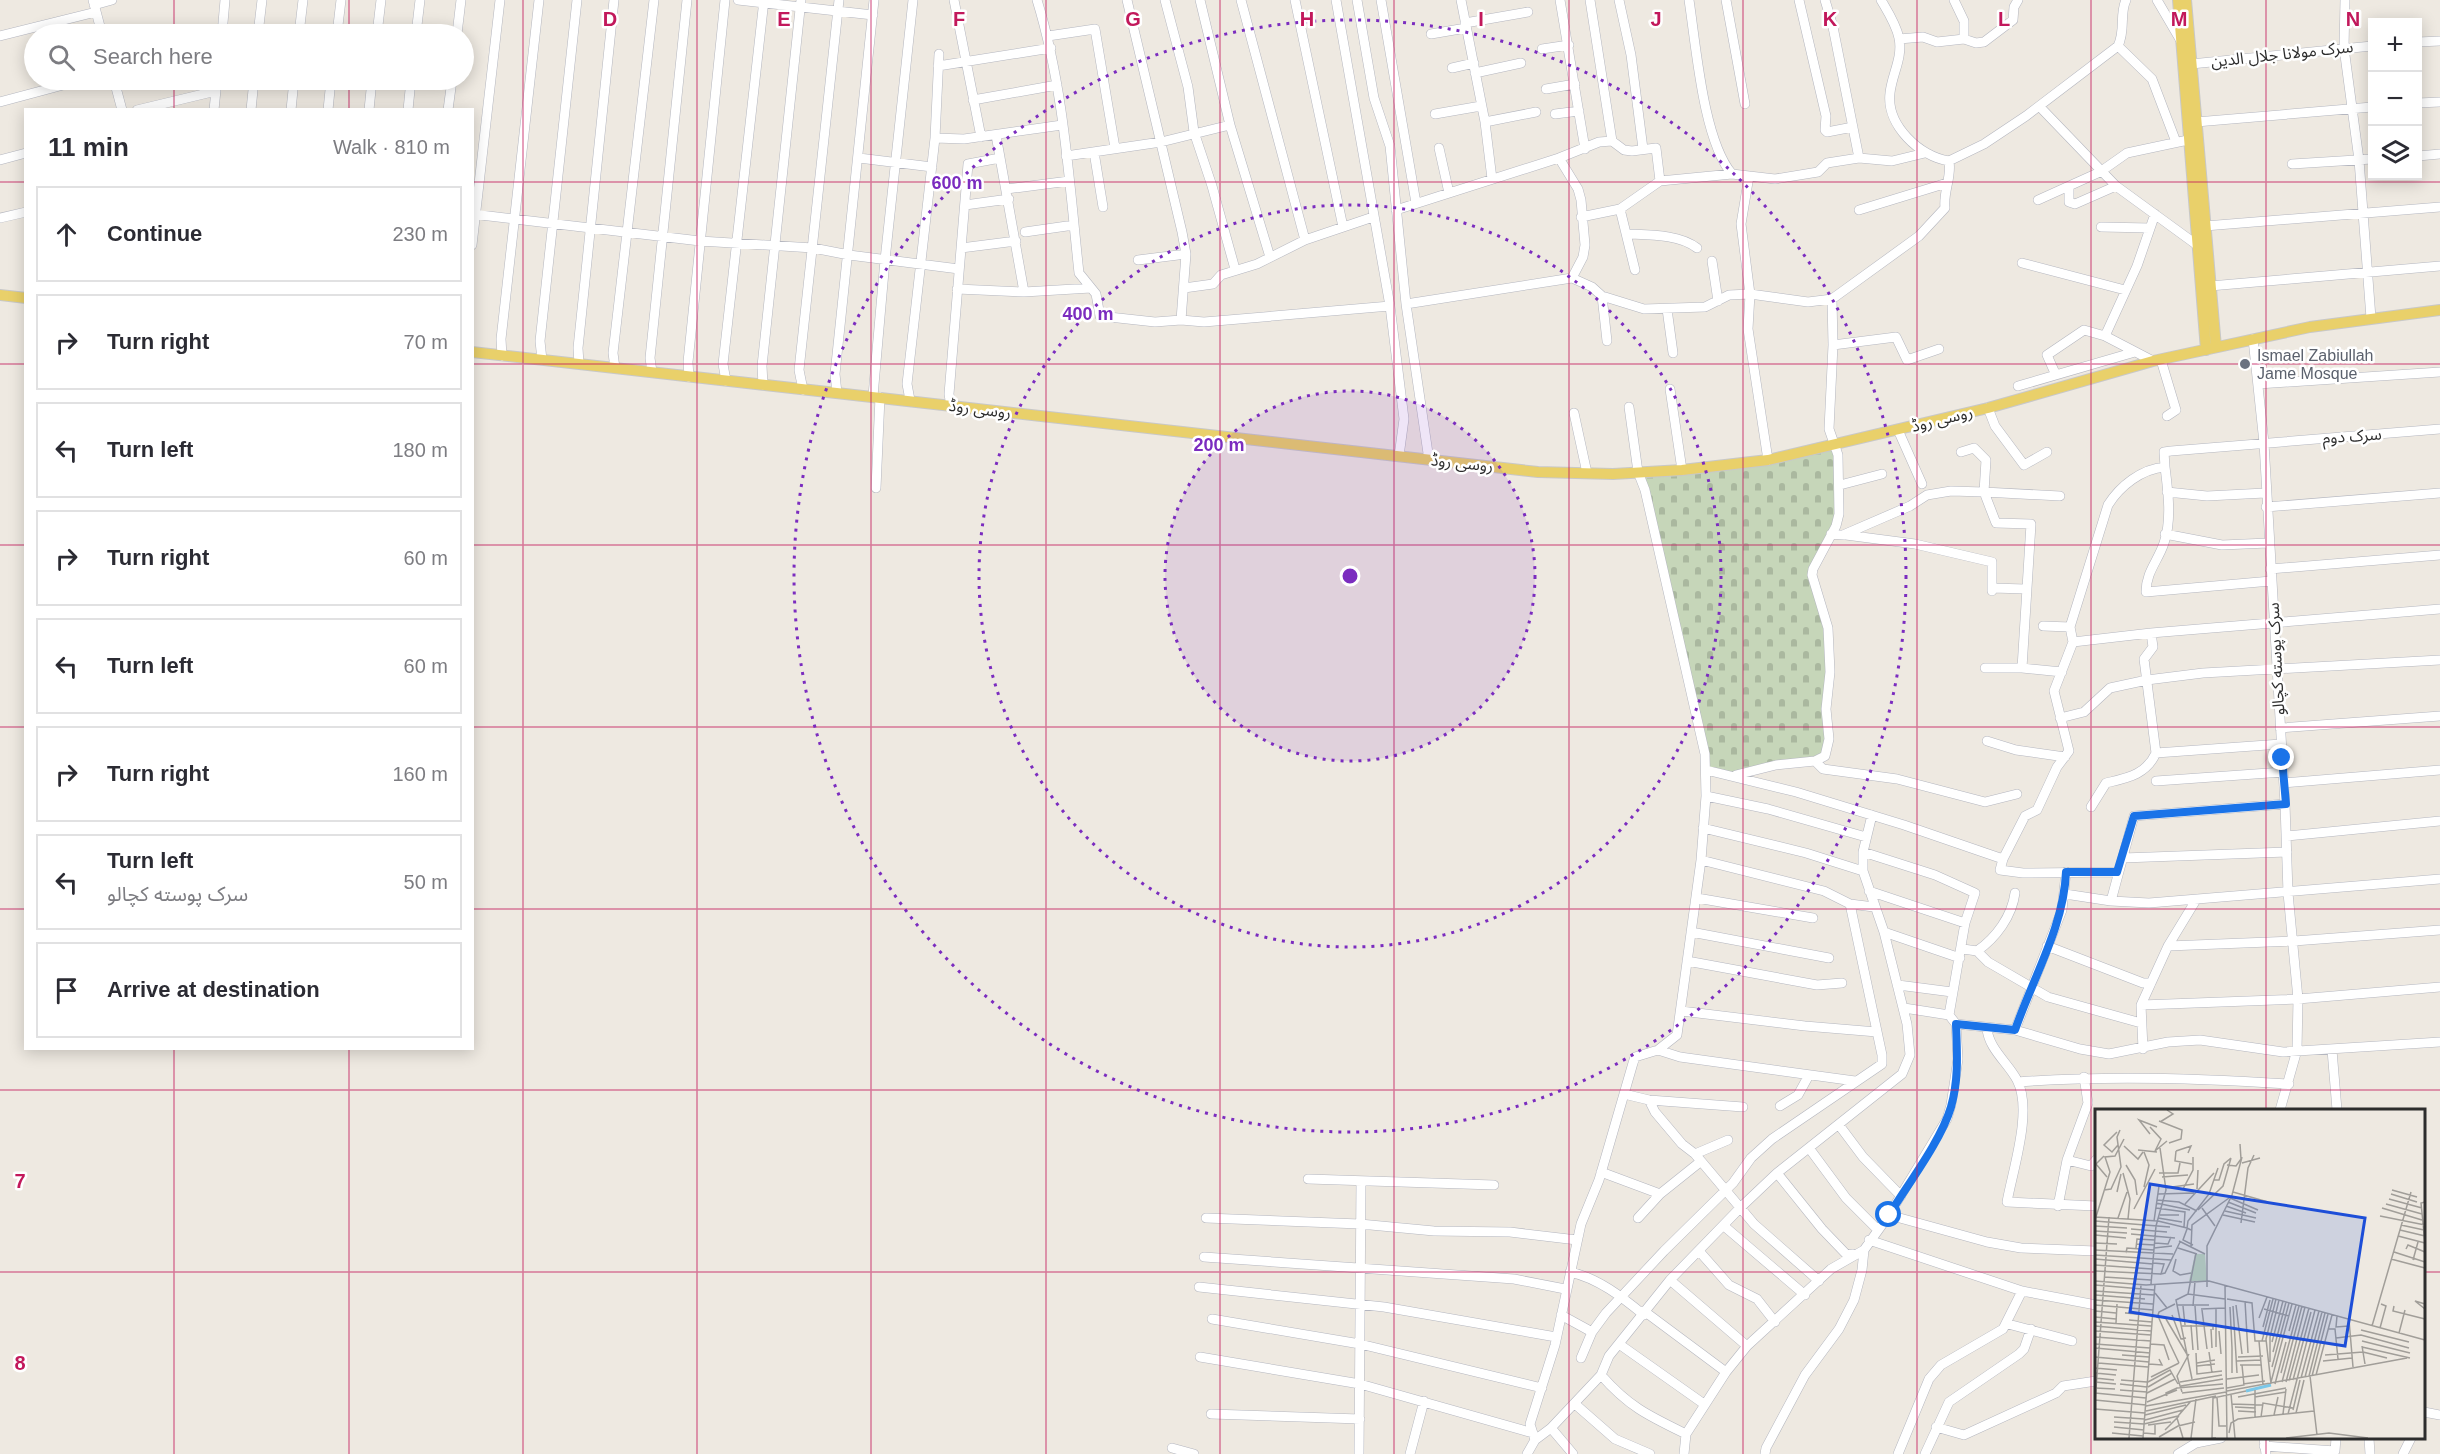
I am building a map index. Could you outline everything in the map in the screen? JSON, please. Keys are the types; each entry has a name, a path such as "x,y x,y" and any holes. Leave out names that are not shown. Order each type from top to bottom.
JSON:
{"main road":[{"path":"2178,0 2184,41 2191,64 2210,286 2211,349"},
{"path":"2186,0 2184,41 2188,140 2197,245 2211,349"},
{"path":"0,295 24,298"},
{"name":"روسی روڈ","path":"474,352 1538,472 1638,472 1682,470 1768,460 1988,408 2157,361 2253,339 2371,318 2440,310"}],"street":[{"path":"38,24 112,0"},
{"path":"223,24 225,0"},
{"path":"259,24 262,0"},
{"path":"300,24 303,0"},
{"path":"338,24 341,0"},
{"path":"378,24 381,0"},
{"path":"417,24 420,0"},
{"path":"458,24 461,0"},
{"path":"500,0 474,214 700,241 813,248 849,255 959,269"},
{"path":"502,356 501,339 539,0"},
{"path":"542,360 540,341 577,0"},
{"path":"579,364 578,348 614,0"},
{"path":"615,368 613,352 654,0"},
{"path":"652,372 650,358 687,0"},
{"path":"689,377 688,362 725,0"},
{"path":"738,0 800,4 837,12 873,15"},
{"path":"803,390 799,370 839,0"},
{"path":"837,393 835,374 874,0"},
{"path":"876,488 876,397 885,260 914,0"},
{"path":"954,0 981,137"},
{"path":"1037,0 1051,48 1057,86 1078,273 1099,300 1100,315 1155,322 1181,320 1204,322 1390,306"},
{"path":"1127,0 1186,254 1181,320"},
{"path":"1165,0 1188,87 1194,132 1235,269"},
{"path":"1200,0 1230,125 1270,257"},
{"path":"1241,0 1305,240"},
{"path":"1295,0 1343,227"},
{"path":"1336,0 1390,306 1404,418 1399,456"},
{"path":"1357,0 1374,98 1390,146 1406,304 1430,460"},
{"path":"1381,0 1416,203"},
{"path":"1461,0 1485,122 1492,179"},
{"path":"1560,0 1585,149"},
{"path":"1590,0 1612,141"},
{"path":"1619,0 1631,55 1643,149"},
{"path":"1689,0 1703,87 1716,147 1732,174"},
{"path":"1726,0 1745,104"},
{"path":"1799,0 1826,116 1825,130 1827,132 1853,127"},
{"path":"1825,0 1859,158"},
{"path":"1881,0 1899,39 1899,59 1890,93 1892,113 1902,130 1925,153 1950,161 1984,144 2040,107 2118,46 2124,33 2123,2"},
{"path":"1954,0 1964,21 1964,39"},
{"path":"1899,39 1923,37 1938,42 1964,39 1976,43 1984,42 2013,20 2014,7 2018,0"},
{"path":"2157,0 2184,41"},
{"path":"2345,0 2344,48 2359,160 2371,318"},
{"path":"726,381 723,364 764,2"},
{"path":"763,385 762,366 773,245 800,4"},
{"path":"94,6 99,24"},
{"path":"1431,34 1528,12"},
{"path":"0,36 24,28"},
{"path":"1048,36 1095,29 1115,148"},
{"path":"2422,42 2440,40"},
{"path":"1542,48 1569,45"},
{"path":"2118,46 2152,79 2176,142"},
{"name":"سرک مولانا جلال الدین","path":"2191,64 2368,46"},
{"path":"938,66 1051,48"},
{"path":"910,400 907,384 935,138 939,54"},
{"path":"1452,68 1521,63"},
{"path":"1546,89 1575,84"},
{"path":"973,100 1057,86"},
{"path":"0,102 45,90"},
{"path":"117,90 121,108"},
{"path":"251,108 253,90"},
{"path":"291,108 293,90"},
{"path":"328,108 330,90"},
{"path":"369,108 371,90"},
{"path":"408,108 410,90"},
{"path":"448,108 451,90"},
{"path":"145,108 216,91 214,108"},
{"path":"2422,103 2440,102"},
{"path":"1435,114 1481,106"},
{"path":"2040,107 2115,186 2197,245"},
{"path":"2196,122 2368,107"},
{"path":"1555,114 1579,111"},
{"path":"1485,122 1536,112"},
{"path":"1066,156 1161,142 1194,132 1230,125"},
{"path":"935,138 981,137 1062,126"},
{"path":"996,135 1024,292"},
{"path":"2038,200 2100,172 2127,153 2188,140"},
{"path":"1396,210 1559,158 1599,142 1612,141 1624,150 1657,148 1660,181"},
{"path":"1439,148 1449,193"},
{"path":"1094,152 1103,207"},
{"path":"1581,217 1620,209 1660,181 1732,174 1775,179 1818,172 1827,163 1859,158 1877,162 1892,161 1925,153"},
{"path":"0,160 24,154"},
{"path":"2422,156 2440,154"},
{"path":"859,158 932,167"},
{"path":"951,406 949,394 968,164 1000,158"},
{"path":"1559,158 1578,189 1585,245 1583,257 1572,278"},
{"path":"2292,164 2368,159"},
{"path":"1406,304 1572,278 1592,287 1602,296 1644,309 1705,307 1729,296 1750,294 1808,302 1832,299 1919,236 1945,208 1947,183 1951,173 1950,161"},
{"path":"1749,176 1741,224 1750,294 1748,329 1750,358 1768,460"},
{"path":"965,205 1069,181"},
{"path":"1859,210 1947,183"},
{"path":"2068,188 2069,202 2075,204 2115,186"},
{"path":"2205,226 2440,207"},
{"path":"1620,209 1635,270"},
{"path":"0,218 24,212"},
{"path":"2105,336 2137,266 2155,214"},
{"path":"1184,288 1213,284 1221,275 1235,269 1257,264 1305,240 1373,217"},
{"path":"1025,232 1074,225"},
{"path":"2101,226 2150,228"},
{"path":"1628,234 1680,240 1689,242 1697,248"},
{"path":"961,248 1016,241"},
{"path":"1138,260 1186,254"},
{"path":"1712,261 1718,301"},
{"path":"2022,262 2125,290"},
{"path":"2210,286 2440,266"},
{"path":"957,289 1024,292 1091,288"},
{"path":"1602,296 1607,341"},
{"path":"1736,776 1776,765 1815,760 1825,756 1829,739 1826,709 1830,672 1828,628 1813,569 1839,514 1840,485 1835,444 1829,429 1833,345 1832,299"},
{"path":"1667,309 1673,353"},
{"path":"2055,374 2048,354 2084,330 2105,336 2157,361 2176,410 2167,416"},
{"path":"1833,345 1896,337 1907,360 1939,349"},
{"name":"سرک پوسته کچالو","path":"2253,339 2264,443 2265,494 2286,804 2288,893 2298,999 2297,1050 2280,1109"},
{"path":"2018,386 2135,352"},
{"path":"2258,384 2440,372"},
{"path":"1670,389 1682,470"},
{"path":"1527,1454 1534,1436 1530,1424 1556,1337 1577,1240 1601,1172 1635,1057 1658,1050 1677,1035 1701,860 1706,770 1645,490 1638,472 1629,407"},
{"path":"1988,408 1995,426 2024,465 2047,452"},
{"path":"1574,413 1587,473"},
{"name":"سرک دوم","path":"2165,467 2164,452 2440,429"},
{"path":"1898,430 1922,484"},
{"path":"1961,452 1974,448 1986,460 1984,492 1996,523 2031,524 2025,589 2022,668"},
{"path":"2117,872 2023,873 2000,870 2003,859 2025,816 2037,810 2069,751 2054,690 2073,642 2070,627 2108,505 2116,492 2133,479 2165,467 2168,492 2164,544 2146,579 2146,592 2271,581"},
{"path":"1840,485 1882,474"},
{"path":"1843,535 1910,506 1927,495 1951,491 2060,496"},
{"path":"2168,492 2207,496 2265,494"},
{"path":"2266,507 2440,493"},
{"path":"1831,534 1915,544 1992,562 1993,589 2025,589"},
{"path":"2165,534 2222,545 2268,543"},
{"path":"2270,569 2440,555"},
{"path":"2073,642 2151,633 2440,609"},
{"path":"2043,626 2070,627"},
{"path":"2091,807 2106,783 2140,773 2151,764 2156,753 2144,659 2153,647 2151,633"},
{"path":"2060,718 2084,712 2110,688 2147,680 2203,673 2277,671 2440,660"},
{"path":"1985,668 2022,668 2062,672"},
{"path":"2280,728 2440,716"},
{"path":"1987,741 2016,750 2065,757"},
{"path":"2156,753 2281,744"},
{"path":"1815,760 1823,769 1897,779 1985,802 2017,794"},
{"path":"1706,770 1736,776 1872,815 2003,859"},
{"path":"2284,783 2440,770"},
{"path":"2156,782 2283,772"},
{"path":"1706,796 1768,808 1866,837"},
{"path":"2111,901 2134,816 2286,804"},
{"path":"1200,1356 1360,1384 1424,1401 1534,1436 1551,1428 1601,1375 1609,1356 1670,1280 1740,1208 1777,1173 1902,1074 1910,1054 1904,1008 1884,932 1863,871 1863,852 1872,815"},
{"path":"2287,836 2440,821"},
{"path":"1703,828 1806,853 1863,871"},
{"path":"1863,852 1967,888 1975,893 1965,923 1949,1015"},
{"path":"2123,858 2287,852"},
{"path":"1701,860 1824,891 1850,904 1874,907"},
{"path":"2015,1030 2029,988 2062,910 2066,872"},
{"path":"2065,894 2111,901 2149,903 2440,879"},
{"path":"1869,891 1965,923"},
{"path":"1884,932 1961,953 1977,951 1989,943 2002,924 2013,907 2015,893"},
{"path":"1697,898 1813,918"},
{"path":"2143,1049 2141,1005 2168,946 2196,900"},
{"path":"1581,1358 1592,1332 1622,1297 1733,1183 1742,1167 1772,1139 1881,1064 1877,1032 1850,904"},
{"path":"2168,946 2294,941 2440,930"},
{"path":"1690,933 1829,958"},
{"path":"2047,946 2151,983"},
{"path":"1977,951 1988,962 2048,997 2141,1023"},
{"path":"1687,961 1817,985 1842,983"},
{"path":"1898,985 1952,993"},
{"path":"2141,1005 2298,999 2440,987"},
{"path":"1684,1454 1686,1434 1726,1372 1747,1346 1831,1269 1859,1252 1889,1215 1935,1140 1951,1106 1958,1059 1956,1024 1949,1015 1904,1008"},
{"path":"1681,1011 1804,1026 1877,1032"},
{"path":"1956,1024 1987,1029 2015,1030 2080,1049 2109,1054 2143,1049 2168,1042 2200,1040 2262,1050 2332,1050 2440,1042"},
{"path":"1987,1029 1991,1044 2018,1082 2024,1108 2007,1202 2095,1206"},
{"path":"1658,1050 1680,1057 1809,1075 1832,1075 1855,1081"},
{"path":"2332,1050 2337,1109"},
{"path":"1780,1106 1798,1095 1809,1075"},
{"path":"2018,1082 2084,1077 2190,1078 2289,1084"},
{"path":"2058,1206 2067,1160 2088,1103 2084,1077"},
{"path":"1624,1094 1649,1100 1743,1107"},
{"path":"1649,1100 1655,1112 1682,1144 1754,1224 1819,1281"},
{"path":"1839,1125 1863,1157 1901,1196"},
{"path":"1638,1218 1697,1158 1728,1140"},
{"path":"1809,1148 1846,1198 1878,1230"},
{"path":"2067,1160 2091,1166 2095,1162"},
{"path":"1601,1172 1660,1194"},
{"path":"1777,1173 1822,1229 1847,1255 1859,1252"},
{"path":"1308,1179 1494,1185"},
{"path":"1361,1181 1362,1267 1359,1305 1362,1454"},
{"path":"1889,1215 2010,1246 2095,1251"},
{"path":"1206,1218 1360,1224 1434,1231 1510,1232 1577,1240"},
{"path":"1724,1226 1805,1294"},
{"path":"1869,1240 2022,1291 2095,1305"},
{"path":"1700,1251 1730,1285 1757,1299 1775,1322"},
{"path":"1765,1454 1766,1448 1805,1375 1832,1341 1854,1300 1862,1270 1859,1252"},
{"path":"1204,1257 1514,1280 1565,1289"},
{"path":"1570,1272 1588,1276 1622,1297 1726,1372"},
{"path":"1670,1280 1747,1346"},
{"path":"1200,1287 1359,1305 1556,1337"},
{"path":"1898,1454 1929,1379 1941,1365 2008,1324 2022,1291"},
{"path":"1561,1315 1592,1332"},
{"path":"1212,1318 1360,1344 1542,1388"},
{"path":"2008,1324 2072,1341"},
{"path":"1925,1454 1949,1402 2024,1349 2031,1329"},
{"path":"1619,1344 1704,1404"},
{"path":"1601,1375 1622,1399 1644,1414 1686,1434"},
{"path":"1936,1427 1964,1435 2056,1393 2063,1386 2095,1381"},
{"path":"1410,1454 1424,1401"},
{"path":"1575,1404 1615,1439 1650,1454"},
{"path":"2425,1412 2440,1415"},
{"path":"1211,1414 1360,1419"},
{"path":"1551,1428 1574,1454"},
{"path":"2178,1454 2196,1443 2213,1439"},
{"path":"2265,1446 2335,1451 2336,1439"},
{"path":"2369,1439 2370,1454"},
{"path":"2403,1454 2410,1439"},
{"path":"1172,1448 1194,1454"}],"green space":[{"path":"1835,444 1839,514 1813,569 1828,628 1825,756 1736,775 1706,770 1638,472 1663,472"}],"place":[{"name":"Ismael Zabiullah Jame Mosque","path":"2245,364"}],"route":[{"path":"1889,1215 1947,1119 1958,1059 1956,1024 1987,1029 2015,1030 2029,988 2062,910 2066,872 2117,872 2134,816 2286,804 2282,758"}]}
